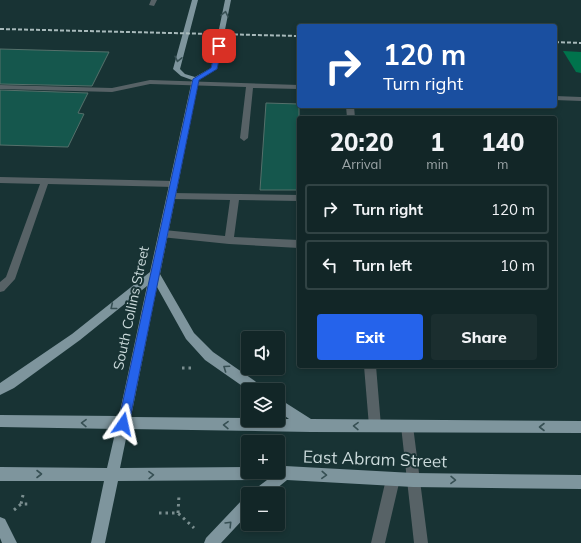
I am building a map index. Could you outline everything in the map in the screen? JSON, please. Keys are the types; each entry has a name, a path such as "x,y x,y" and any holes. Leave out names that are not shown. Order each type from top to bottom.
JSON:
{"main road":[{"path":"195,0 176,69 183,75 196,81 214,69 228,0"},
{"name":"South Collins Street","path":"98,543 196,81"},
{"path":"0,389 10,384 76,338 155,274 190,336 210,356 248,383"},
{"path":"285,409 311,426"},
{"name":"East Abram Street","path":"0,422 311,426 581,427"},
{"name":"East Abram Street","path":"285,473 413,480 581,482"},
{"name":"East Abram Street","path":"0,474 112,475 241,474"},
{"path":"268,487 278,479"},
{"path":"211,543 241,511"},
{"path":"0,524 10,543"}],"lane":[{"path":"0,87 112,90 150,82 196,81 250,86 297,87"},
{"path":"244,138 250,86"},
{"path":"557,98 581,99"},
{"path":"0,180 174,184"},
{"path":"0,288 10,279 45,181"},
{"path":"172,196 297,198"},
{"path":"229,240 235,197"},
{"path":"164,234 297,244"},
{"path":"370,368 375,426"},
{"path":"407,426 421,543"},
{"path":"378,543 393,479"}],"path":[{"path":"182,368 196,368"},
{"path":"13,511 21,504 24,493"},
{"path":"178,513 179,493"},
{"path":"21,504 29,504"},
{"path":"159,513 178,513 194,528"}],"green space":[{"path":"563,51 581,52 581,73 576,72"}],"building":[{"path":"0,49 109,52 92,86 0,84"},
{"path":"0,90 88,93 78,113 84,114 68,147 0,145"},
{"path":"266,103 297,104 297,108 299,108 299,116 297,116 297,190 260,190"}],"railway":[{"path":"0,29 297,36"},
{"path":"557,42 581,43"}],"route":[{"path":"123,424 196,79 214,69 219,46"}]}
